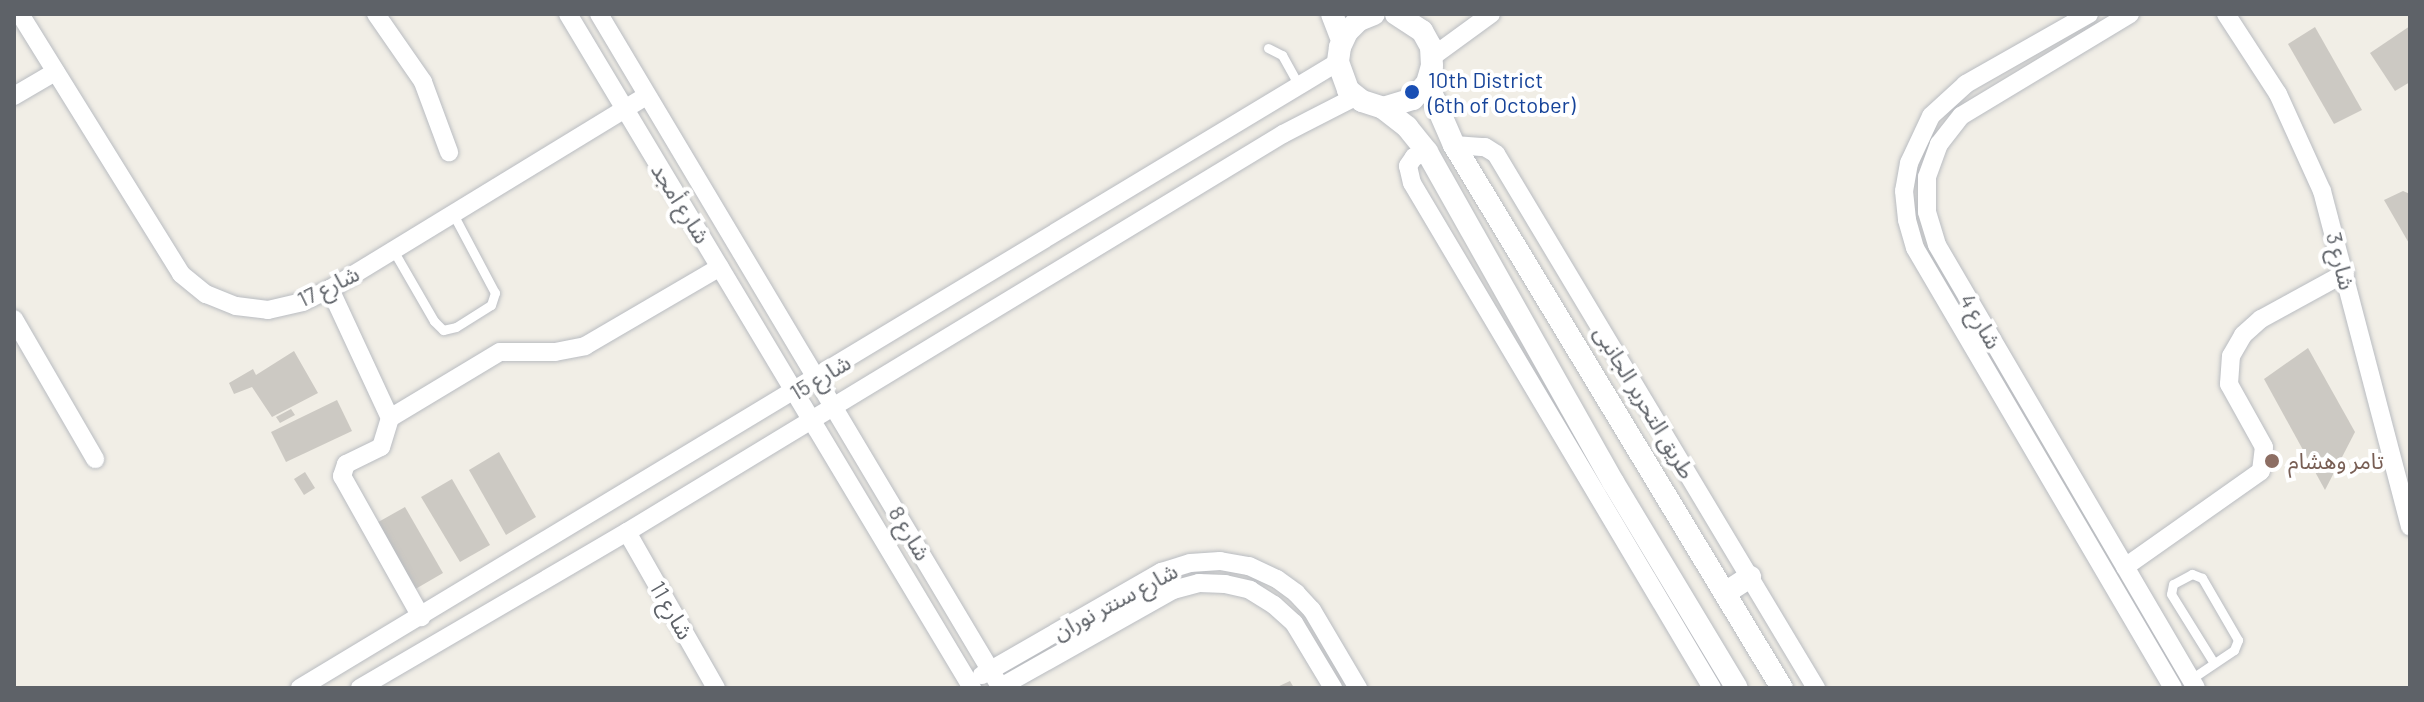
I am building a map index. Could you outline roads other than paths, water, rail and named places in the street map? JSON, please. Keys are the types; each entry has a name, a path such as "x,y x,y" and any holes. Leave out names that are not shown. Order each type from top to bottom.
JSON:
{"street":[{"path":"376,14 423,82 449,152"},
{"name":"شارع أمجد","path":"568,14 795,392"},
{"name":"شارع أمجد","path":"599,14 818,379"},
{"path":"1332,14 1342,40"},
{"path":"1374,14 1359,20 1342,40 1338,62 1343,82 1355,97 1383,108 1407,127 1427,152 1712,688"},
{"path":"1383,108 1413,99 1427,83 1432,57 1422,31 1398,14"},
{"path":"1432,57 1491,14"},
{"name":"شارع 4","path":"2089,14 1966,84 1931,116 1909,163 1904,191 1907,220 1915,248 2173,688"},
{"name":"شارع 4","path":"2130,14 1961,116 1939,144 1931,166 1927,212 1937,245 2193,684"},
{"name":"شارع 3","path":"2226,14 2294,126 2322,191 2410,527"},
{"name":"شارع 17","path":"23,15 181,274 206,294 236,306 268,310 302,302 330,289 646,96"},
{"name":"شارع 15","path":"300,688 818,379 1338,62"},
{"path":"14,96 55,72"},
{"path":"1427,83 1454,145 1782,688"},
{"name":"شارع 15","path":"360,688 812,421 1283,134 1355,97"},
{"name":"طريق التحرير الجانبى","path":"1454,145 1485,147 1496,154 1816,688"},
{"path":"421,617 342,476 346,464 381,447 390,418 500,352 555,352 585,346 720,267"},
{"path":"2125,567 2261,471 2264,447 2229,384 2231,356 2243,335 2261,319 2345,273"},
{"path":"330,289 390,418"},
{"path":"14,319 95,459"},
{"name":"شارع 8","path":"818,379 1000,688"},
{"name":"شارع 8","path":"795,392 970,686"},
{"path":"1617,506 1737,688"},
{"name":"شارع 11","path":"627,532 716,688"},
{"name":"شارع سنتر نوران","path":"970,686 991,670 1161,572 1190,563 1220,561 1249,566 1277,579 1296,593 1312,610 1358,688"},
{"path":"1725,593 1750,577"},
{"name":"شارع سنتر نوران","path":"1000,688 1173,590 1199,583 1225,584 1250,590 1274,605 1294,623 1333,688"}],"lane":[{"path":"1268,48 1282,55 1300,87"},
{"path":"393,250 434,321 443,330 456,327 491,305 495,293 453,214"},
{"path":"2193,684 2214,663 2234,650 2238,640 2199,575 2192,574 2173,584 2171,594 2214,663"}],"place":[{"name":"10th District (6th of October)","path":"1412,92"},
{"name":"تامر وهشام","path":"2272,461"}]}
